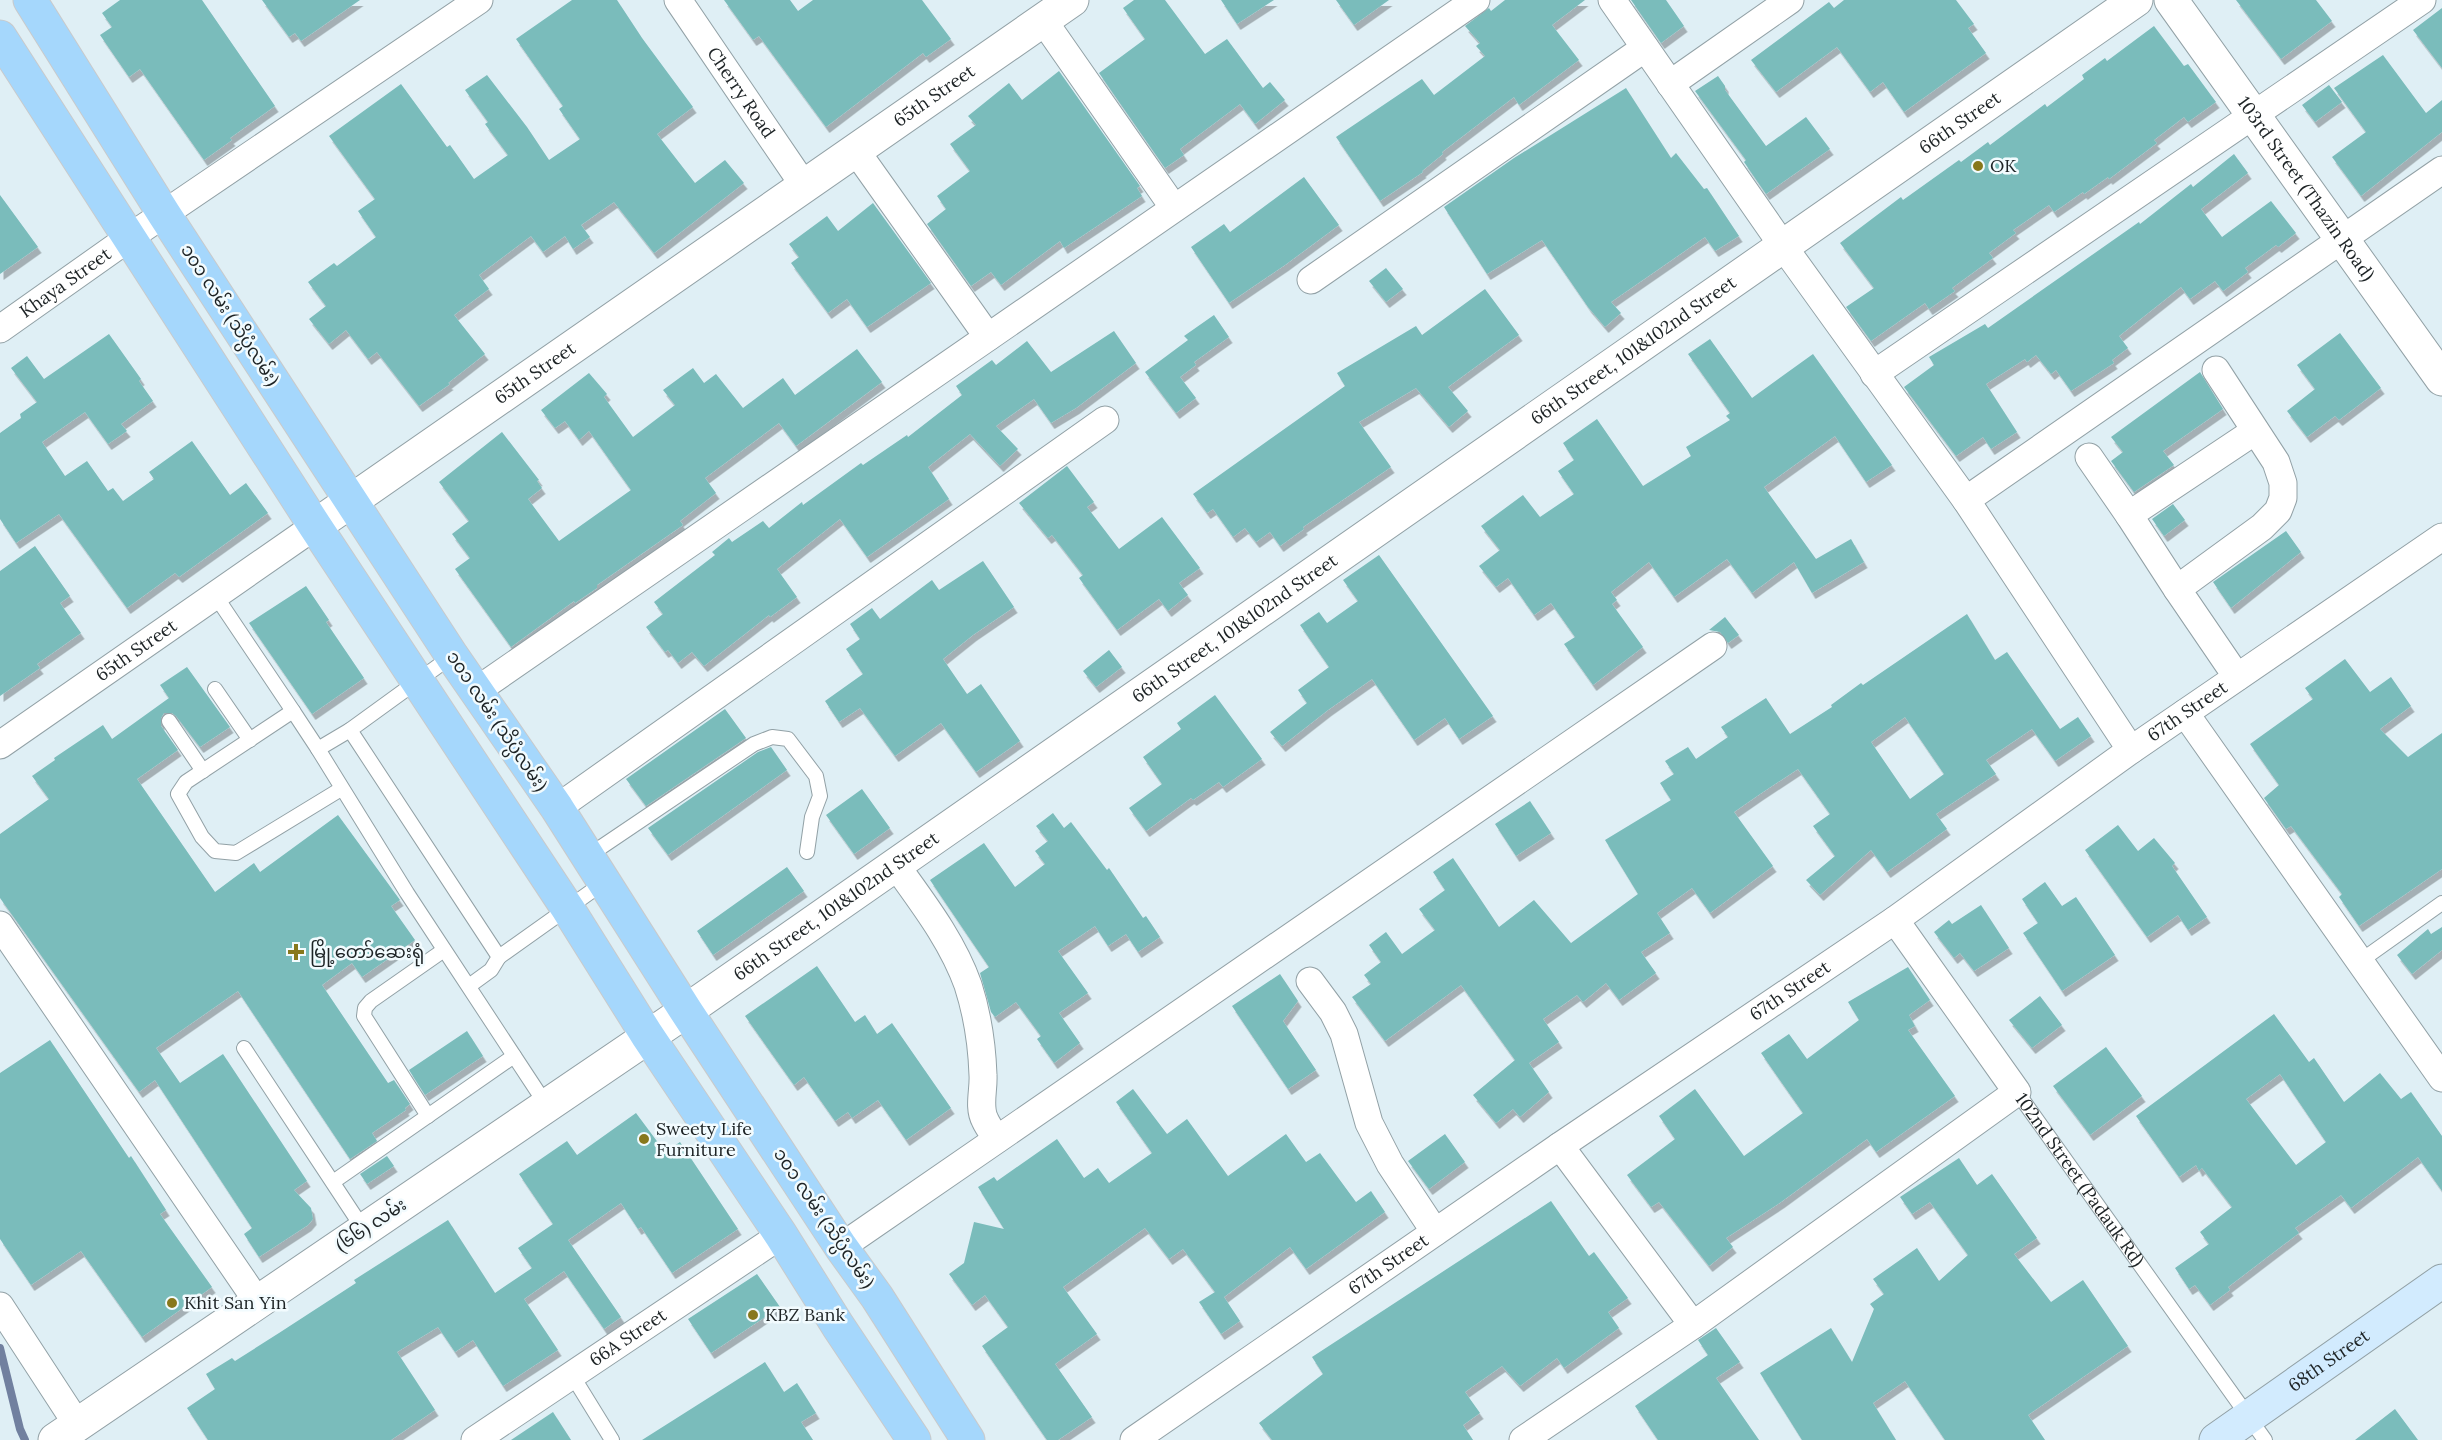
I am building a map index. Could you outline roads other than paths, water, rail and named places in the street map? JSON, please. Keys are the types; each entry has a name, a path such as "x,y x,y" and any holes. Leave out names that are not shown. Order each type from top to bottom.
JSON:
{"main road":[{"name":"၁၀၁ လမ်း (သိပ္ပံလမ်း)","path":"30,0 164,214 452,656 557,808 686,1011 841,1247 877,1297 968,1440"},
{"path":"0,37 315,526 914,1440"},
{"name":"68th Street","path":"2216,1440 2257,1428 2442,1281"},
{"path":"838,1326 877,1297"}],"street":[{"name":"Khaya Street","path":"0,329 130,237 479,0"},
{"name":"Cherry Road","path":"678,0 805,187"},
{"name":"65th Street","path":"0,745 1072,0"},
{"path":"1612,0 1783,246 1966,500 2131,750"},
{"path":"1670,84 1790,0"},
{"name":"66th Street","path":"1783,246 2136,0"},
{"name":"103rd Street (Thazin Road)","path":"2171,0 2440,372"},
{"path":"1874,374 2422,0"},
{"path":"476,691 1174,208 1464,3"},
{"path":"1043,20 1174,208"},
{"path":"1311,280 1645,48"},
{"path":"856,151 988,337"},
{"path":"1966,500 2442,170"},
{"name":"66th Street, 101&102nd Street","path":"686,1011 1783,246"},
{"path":"2177,589 2262,527 2278,511 2283,498 2283,483 2276,462 2216,370"},
{"path":"557,808 1105,420"},
{"path":"2128,515 2255,431"},
{"path":"2089,457 2237,677"},
{"name":"67th Street","path":"1134,1440 1560,1146 1895,920 2131,750 2442,537"},
{"path":"841,1247 1713,646"},
{"path":"2185,713 2442,1078"},
{"path":"895,864 938,924 968,985 982,1058 984,1120 998,1139"},
{"name":"102nd Street (Padauk Rd)","path":"1895,920 2017,1092"},
{"path":"0,925 257,1301"},
{"path":"1310,981 1333,1012 1344,1034 1369,1123 1390,1164 1435,1232"},
{"name":"(၆၆) လမ်း","path":"66,1432 257,1301 548,1107 647,1035 686,1011"},
{"path":"1523,1440 1693,1325 2017,1092"},
{"path":"1560,1146 1693,1325"},
{"name":"66A Street","path":"490,1436 572,1375 781,1235"},
{"path":"0,1306 66,1432"}],"lane":[{"path":"215,595 318,749 444,950 548,1107"},
{"path":"318,749 350,730 452,656"},
{"path":"215,689 250,740"},
{"path":"293,711 186,782 178,794 202,837 215,851 236,852 341,789"},
{"path":"169,722 202,771"},
{"path":"350,730 499,957"},
{"path":"469,986 491,970 499,957 568,909 595,870 754,744 772,736 788,739 807,760 816,776 820,796 812,817 807,852"},
{"path":"2359,962 2442,903"},
{"path":"428,1116 364,1016 365,1008 370,1001 444,950"},
{"path":"244,1048 364,1230"},
{"path":"333,1182 514,1056"},
{"name":"102nd Street (Padauk Rd)","path":"2017,1092 2257,1428"},
{"path":"572,1375 612,1440"}],"waterway":[{"path":"0,1348 20,1429 25,1440"}],"place":[{"name":"OK","path":"1978,166"},
{"name":"မြို့တော်ဆေးရုံ","path":"296,952"},
{"name":"Sweety Life Furniture","path":"644,1139"},
{"name":"Khit San Yin","path":"172,1303"},
{"name":"KBZ Bank","path":"753,1315"}]}
